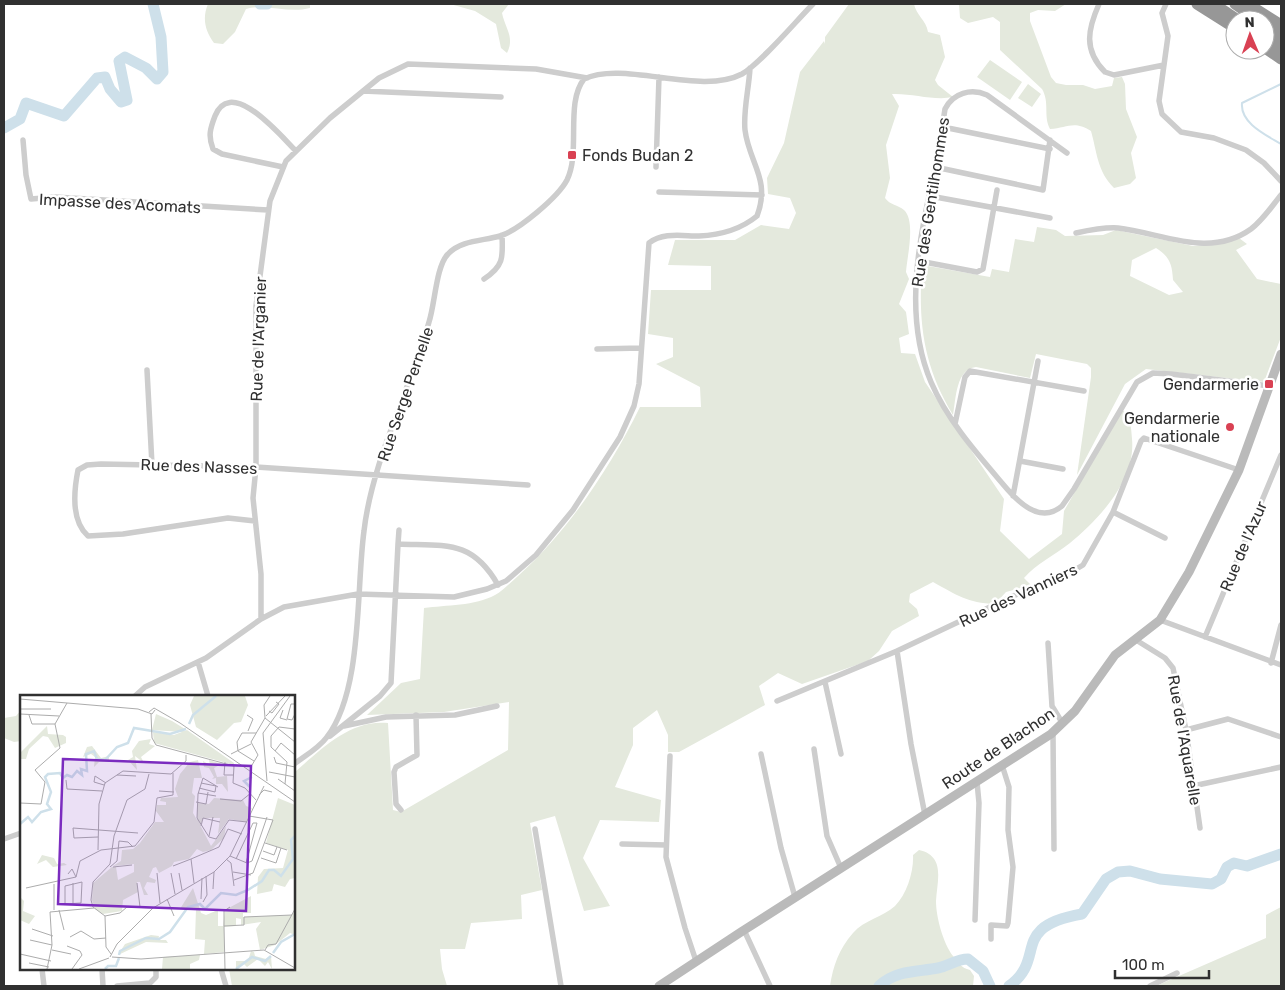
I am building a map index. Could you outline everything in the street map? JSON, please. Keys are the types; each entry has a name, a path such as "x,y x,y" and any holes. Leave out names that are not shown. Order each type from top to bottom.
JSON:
{"highway":[{"path":"1197,4 1225,22"},
{"path":"1214,4 1225,11"},
{"path":"1248,4 1281,25"}],"street":[{"path":"136,695 145,687 198,662 261,619 284,607 358,594 454,596 498,585 522,569 567,518 620,437 634,406 641,348 649,243 658,237 719,234 741,228 758,216 762,194 760,174 745,132 750,68 813,4"},
{"path":"1099,4 1089,28 1089,37 1093,53 1105,72 1114,74 1164,65"},
{"path":"1166,4 1162,13 1168,36 1159,107 1165,119 1185,134 1214,138 1246,150 1264,163 1281,180"},
{"name":"Rue de l'Arganier","path":"261,619 261,574 253,498 256,467 256,306 268,210 282,167 295,150 363,91 388,72 414,64 536,69 587,78 600,74 719,80 742,74 750,68"},
{"path":"656,167 659,77"},
{"name":"Rue Serge Pernelle","path":"295,763 324,741 337,720 349,684 365,523 377,474 428,328 443,261 448,254 458,247 502,235 536,212 566,180 573,148 577,92 580,83 587,78"},
{"path":"363,91 502,97"},
{"name":"Rue des Gentilhommes","path":"1067,153 1009,109 983,93 968,92 953,97 945,109 919,261 915,298 921,350 930,381 956,424 1013,496 1029,509 1040,513 1053,512 1062,506 1121,412 1133,387 1145,376 1164,374 1270,386"},
{"path":"282,167 222,154 213,149 209,131 218,109 226,103 243,105 258,114 295,150"},
{"path":"943,127 1050,149"},
{"name":"Impasse des Acomats","path":"23,140 26,175 31,199 55,197 268,210"},
{"path":"935,167 1042,190 1050,140"},
{"path":"919,261 977,272 981,271 983,269 997,190"},
{"path":"659,192 762,194"},
{"path":"1076,233 1105,228 1119,228 1186,243 1209,243 1245,232 1262,219 1281,195"},
{"path":"930,196 1050,218"},
{"path":"484,279 497,270 501,262 502,235"},
{"path":"598,349 641,348"},
{"name":"Route de Blachon","path":"659,986 977,782 1063,724 1112,659 1160,620 1189,572 1239,470 1281,354"},
{"path":"1013,496 1038,361"},
{"path":"147,370 152,465"},
{"path":"956,424 965,377 969,372 976,371 1084,391"},
{"name":"Rue des Vanniers","path":"777,701 897,651 1026,590 1049,583 1078,569 1090,555 1113,512 1137,450 1144,438 1239,470"},
{"name":"Rue de l'Azur","path":"1205,637 1281,455"},
{"path":"1020,461 1062,469"},
{"name":"Rue des Nasses","path":"254,521 228,518 96,537 88,536 81,527 76,505 78,470 87,465 256,467 528,485"},
{"path":"1113,512 1165,538"},
{"path":"324,741 380,696 391,683 399,530"},
{"path":"398,544 444,546 464,550 484,563 498,585"},
{"path":"1160,620 1271,663 1281,665"},
{"path":"1271,663 1281,625"},
{"name":"Rue de l'Aquarelle","path":"1136,640 1172,664 1186,730 1200,828"},
{"path":"1048,643 1052,706 1063,724"},
{"path":"897,651 911,744 926,815"},
{"path":"198,662 208,695"},
{"path":"825,682 841,754"},
{"path":"342,726 386,717 455,715 497,706"},
{"path":"400,810 396,804 394,772 396,767 417,755 416,715"},
{"path":"1186,730 1228,719 1281,737"},
{"path":"1053,732 1054,848"},
{"path":"814,749 827,836 841,868"},
{"path":"761,754 781,848 795,897"},
{"path":"670,756 666,845 670,873 696,961"},
{"path":"991,939 991,925 1006,926 1008,923 1012,893 1013,867 1008,830 1009,787 1002,765"},
{"path":"1194,786 1281,767"},
{"path":"975,920 979,803 977,782"},
{"path":"534,829 561,986"},
{"path":"4,839 20,833"},
{"path":"622,844 666,845"},
{"path":"744,930 770,986"},
{"path":"42,970 44,986"},
{"path":"102,970 103,986"},
{"path":"117,986 150,983 156,977 156,970"},
{"path":"221,970 226,986"},
{"path":"1150,986 1177,972"}],"shaded area":[{"path":"208,4 310,4 310,8 294,10 254,7 246,9 235,32 223,44 214,43 208,34 205,14"},
{"path":"450,4 509,4 502,13 510,37 507,53 501,48 496,24 475,11"},
{"path":"849,4 914,4 928,32 940,35 945,57 935,80 938,85 953,97 938,98 892,94 899,106 886,145 890,178 885,198 904,210 910,222 906,272 909,279 899,304 906,312 909,334 899,338 901,353 915,354 925,382 1004,499 1000,531 1029,559 1062,534 1064,511 1121,411 1124,411 1130,423 1132,454 1122,484 1103,510 1081,533 1064,548 1034,568 1024,578 1031,585 1006,592 995,604 969,600 933,582 910,594 909,602 917,609 919,616 892,631 879,651 868,661 802,684 778,673 759,686 765,705 679,752 668,752 668,735 657,710 633,728 633,745 615,787 661,800 659,822 600,820 583,858 610,906 584,911 555,816 530,823 542,890 521,895 522,919 471,923 465,949 440,949 442,969 447,986 232,986 229,970 295,970 295,772 314,755 348,731 374,723 388,723 393,810 401,812 508,750 509,702 444,712 367,715 401,683 420,679 424,608 470,603 487,599 501,591 518,576 554,539 587,497 615,453 640,407 701,407 700,387 656,364 673,357 673,338 648,334 651,290 711,290 711,266 668,265 675,240 735,240 761,225 789,229 796,213 790,198 768,194 767,178 784,143 800,72 824,41 825,44 825,37"},
{"path":"959,4 1066,4 1055,11 1038,10 1030,13 1030,21 1051,77 1056,83 1083,85 1095,89 1112,86 1114,78 1122,77 1125,84 1126,109 1137,137 1131,153 1136,178 1130,184 1114,188 1108,182 1098,161 1091,131 1075,125 1050,129 1047,119 1046,99 1042,89 1000,50 1000,22 993,17 968,23 960,18"},
{"path":"990,60 1022,82 1010,100 977,77"},
{"path":"1028,84 1041,94 1032,107 1018,98"},
{"path":"1037,227 1056,230 1065,236 1103,235 1116,230 1193,246 1217,244 1239,238 1247,244 1236,250 1257,279 1281,284 1281,337 1264,382 1146,369 1125,384 1077,475 1091,377 1091,368 1087,364 1036,354 1030,378 976,367 969,369 964,373 958,385 953,415 935,379 925,343 921,306 922,265 990,277 992,269 1009,272 1015,239 1034,242","holes":["1156,248 1169,261 1173,280 1183,292 1169,295 1130,276 1132,260"]},
{"path":"20,711 20,741 14,742 4,738 4,718 16,716"},
{"path":"919,850 928,853 937,864 936,907 941,930 949,951 962,967 970,970 974,976 973,986 830,986 837,958 853,933 863,925 890,910 903,895 909,882 913,855"},
{"path":"1281,907 1281,986 1156,986 1266,938 1266,915"}],"waterway":[{"path":"4,128 20,119 26,103 64,116 97,78 105,77 110,89 121,102 127,100 119,61 125,57 146,68 157,79 163,72 161,37 153,4"},
{"path":"260,4 267,4"},
{"path":"1281,84 1242,103 1245,117 1255,128 1281,144"},
{"path":"1009,986 1020,975 1026,965 1032,944 1037,935 1045,927 1059,920 1082,914 1106,879 1118,872 1130,871 1160,879 1212,884 1221,879 1227,867 1234,863 1247,866 1281,854"},
{"path":"879,986 900,974 938,968 968,959 983,971 990,986"}],"place":[{"name":"Fonds Budan 2","path":"572,155"},
{"name":"Gendarmerie","path":"1269,384"},
{"name":"Gendarmerie nationale","path":"1230,427"}]}
